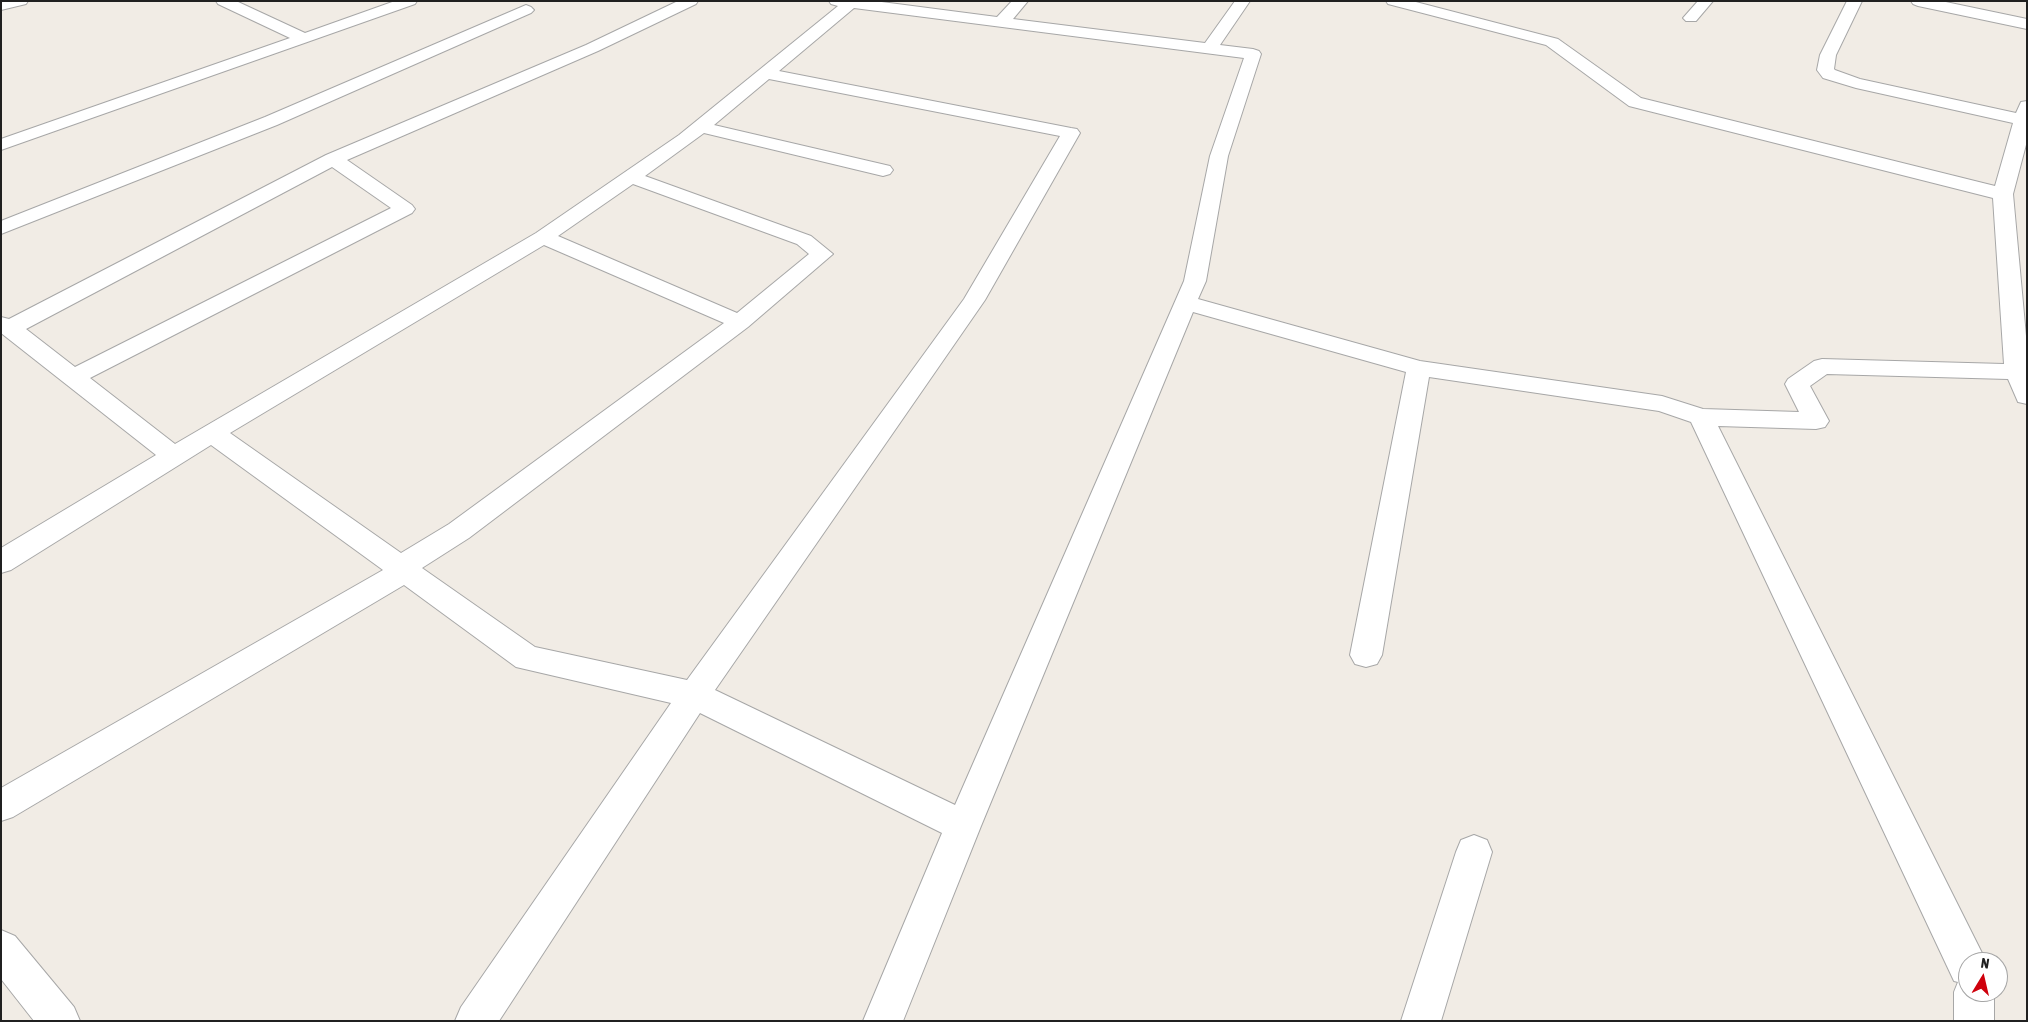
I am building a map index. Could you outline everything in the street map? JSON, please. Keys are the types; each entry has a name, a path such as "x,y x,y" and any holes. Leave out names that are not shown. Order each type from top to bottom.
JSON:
{"street":[{"path":"1,6 21,1"},
{"path":"223,1 304,38"},
{"path":"1,144 410,1"},
{"path":"174,456 6,326 333,159 592,48 691,1"},
{"path":"1000,22 1021,1"},
{"path":"1210,48 1243,1"},
{"path":"1393,1 1552,42 1635,102 2003,194"},
{"path":"1691,18 1706,1"},
{"path":"1855,1 1828,54 1825,70 1829,74 1856,83 2025,113 2003,194 2022,374 2027,396"},
{"path":"1918,1 2027,24"},
{"path":"1,562 212,433 543,236 701,127 766,73 846,2 1253,54 1219,156 1195,281 963,826 883,1021"},
{"path":"1,228 271,121 526,10"},
{"path":"476,1021 694,694 974,300 1071,133 766,73"},
{"path":"701,127 883,170"},
{"path":"73,377 405,209 333,159"},
{"path":"405,571 400,567 459,532 740,322 822,254 804,240 631,176"},
{"path":"543,236 740,322"},
{"path":"1186,303 1419,368 1662,404 1701,417 1816,421 1797,384 1822,366 2022,374"},
{"path":"1366,655 1419,368"},
{"path":"1701,417 1961,952"},
{"path":"212,433 527,658 694,694 963,826"},
{"path":"1,806 405,571"},
{"path":"1421,1021 1474,852"},
{"path":"1,949 60,1021"},
{"path":"1974,1002 1974,1021"}]}
